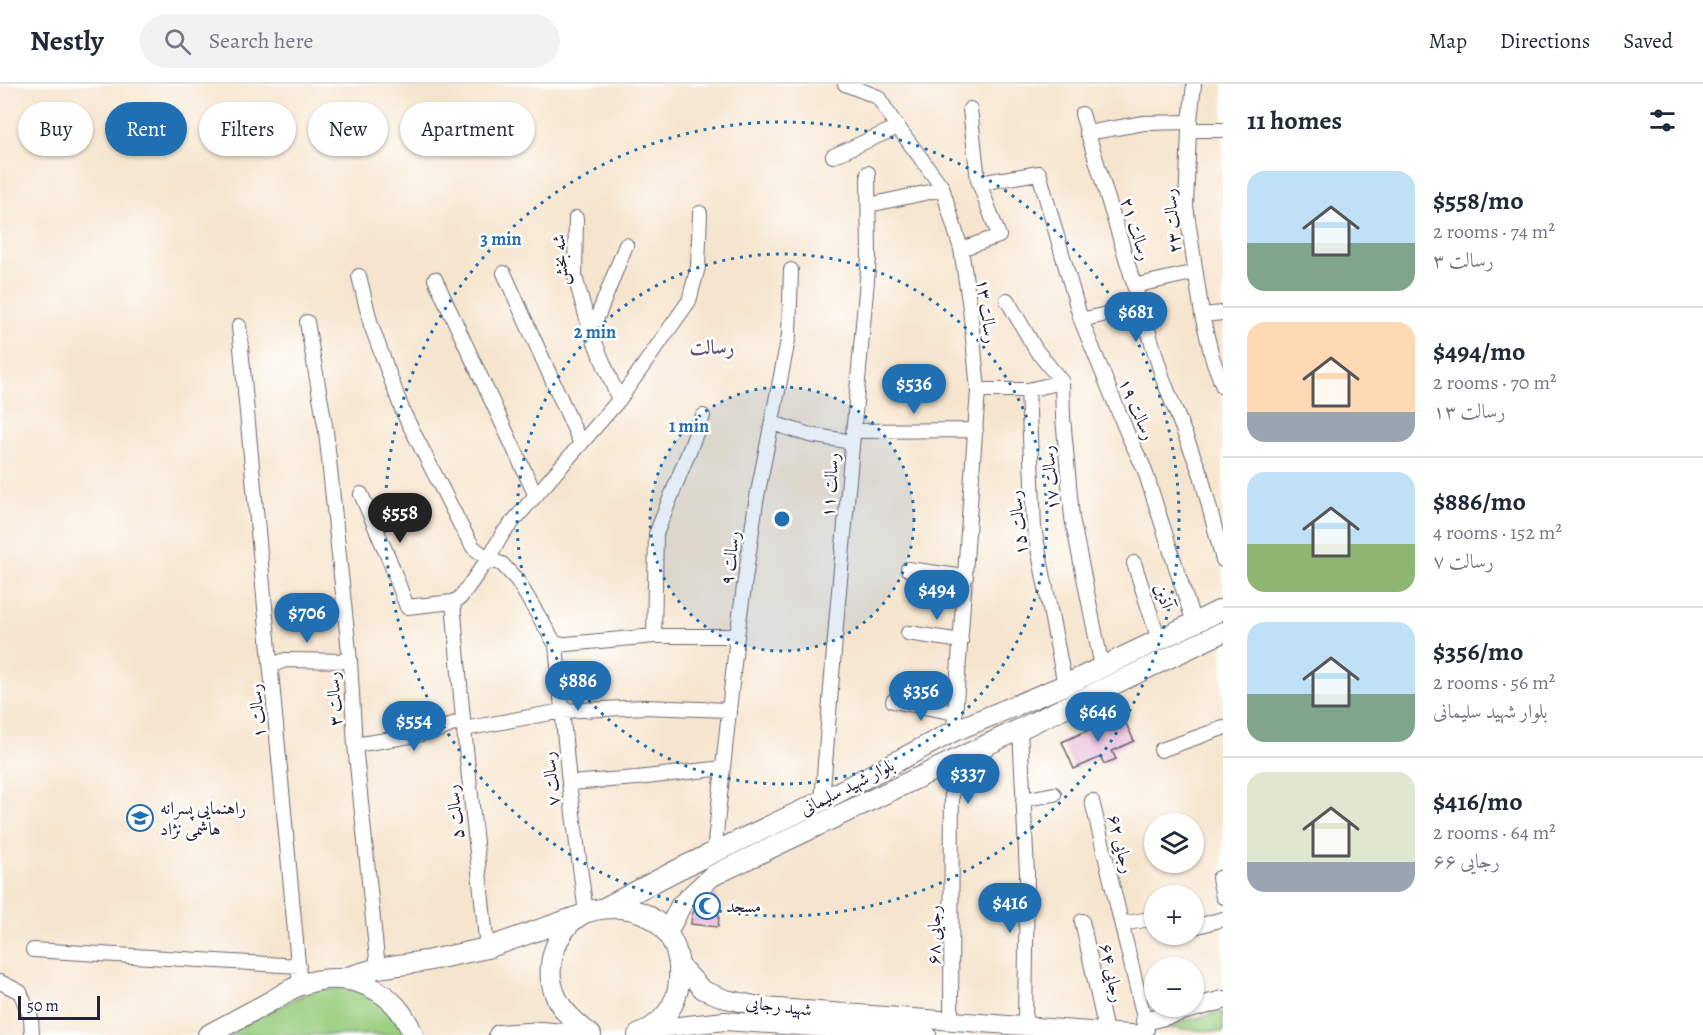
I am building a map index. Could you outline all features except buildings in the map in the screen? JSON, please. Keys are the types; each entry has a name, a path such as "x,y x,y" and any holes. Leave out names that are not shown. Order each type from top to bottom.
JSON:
{"main road":[{"name":"بلوار شهید سلیمانی","path":"341,979 378,968 487,948 590,912 822,801 955,722 1065,685 1223,609"},
{"name":"بلوار شهید سلیمانی","path":"667,933 681,905 712,876 1223,632"},
{"path":"591,1035 565,1012 554,993 551,973 553,954 557,941 566,928 590,912 623,908 639,912 655,920 676,947 680,982 674,1001 664,1017 645,1032"},
{"name":"شهید رجایی","path":"679,964 703,990 726,999 764,1007 1106,1032 1146,1030 1223,1000"},
{"path":"208,1035 300,976 320,981 341,979 362,983 381,992 397,1006 409,1023 413,1035"},
{"name":"شهید رجایی","path":"645,1032 725,1021 927,1035"},
{"path":"499,1035 542,1032 573,1035"}],"street":[{"name":"رسالت ۱۳","path":"845,84 878,97 943,189 961,249 970,308 978,390 955,722"},
{"name":"رسالت ۲۳","path":"1194,84 1186,206 1202,315 1212,357 1223,387"},
{"path":"961,249 999,236 979,183 970,109"},
{"name":"رسالت ۲۱","path":"1082,114 1140,306 1164,379 1200,474 1223,560"},
{"path":"1088,133 1144,123 1223,130"},
{"path":"833,156 898,127"},
{"name":"رسالت ۱۱","path":"822,801 869,258 868,173"},
{"name":"رسالت ۱۹","path":"979,183 1039,173 1081,320 1144,468 1194,623"},
{"path":"869,205 943,189"},
{"path":"361,494 389,558 407,607 453,602 460,598 488,559 503,533 619,400 689,301 698,267 700,213"},
{"name":"شه بخش","path":"576,218 575,277 591,333 619,400"},
{"path":"591,333 626,245"},
{"name":"رسالت ۹","path":"714,852 737,636 756,502 789,335 791,270"},
{"path":"1134,286 1196,272"},
{"path":"504,273 581,444"},
{"name":"رسالت ۷","path":"359,276 371,325 403,412 473,547 488,559 502,564 517,580 556,645 569,783 590,912"},
{"path":"435,279 536,496"},
{"path":"978,390 1028,390 1062,382 1036,350 1007,300"},
{"path":"1081,320 1140,306"},
{"path":"1202,315 1223,313"},
{"name":"رسالت ۳","path":"307,322 326,431 378,968"},
{"name":"رسالت ۱","path":"239,326 300,976"},
{"name":"رسالت ۱۷","path":"1062,382 1072,518 1102,667"},
{"name":"رسالت ۱۵","path":"1028,390 1034,528 1065,685"},
{"path":"654,636 656,534 703,416"},
{"path":"772,423 810,435 853,437 975,430"},
{"name":"آذین","path":"1134,563 1159,640"},
{"path":"908,569 966,577"},
{"name":"رسالت ۵","path":"453,602 487,948"},
{"path":"908,633 961,641"},
{"path":"556,645 654,636 737,636"},
{"path":"271,666 285,660 350,661"},
{"path":"893,701 955,722"},
{"path":"355,745 417,735 464,724 562,711 644,707 729,710"},
{"path":"1161,750 1223,728"},
{"path":"1020,729 1027,873 1025,1026"},
{"name":"رجایی ۶۸","path":"951,1021 952,761"},
{"path":"569,783 723,768"},
{"path":"1023,800 1054,794"},
{"name":"رجایی ۶۲","path":"1092,801 1146,1030"},
{"path":"1219,878 1223,897"},
{"path":"1204,924 1223,919"},
{"path":"1122,924 1144,920"},
{"name":"رجایی ۶۴","path":"1082,921 1106,1032"},
{"path":"33,950 300,976"},
{"path":"0,982 20,992 31,1018 32,1035"}],"green space":[{"path":"345,988 372,994 409,1035 225,1035 300,996 317,990"},
{"path":"1223,1012 1223,1032 1157,1027 1204,1017"}],"place":[{"name":"راهنمایی پسرانه هاشمی نژاد","path":"140,818"},
{"name":"مسجد","path":"707,906"}],"district":[{"name":"رسالت","path":"712,347"}]}
